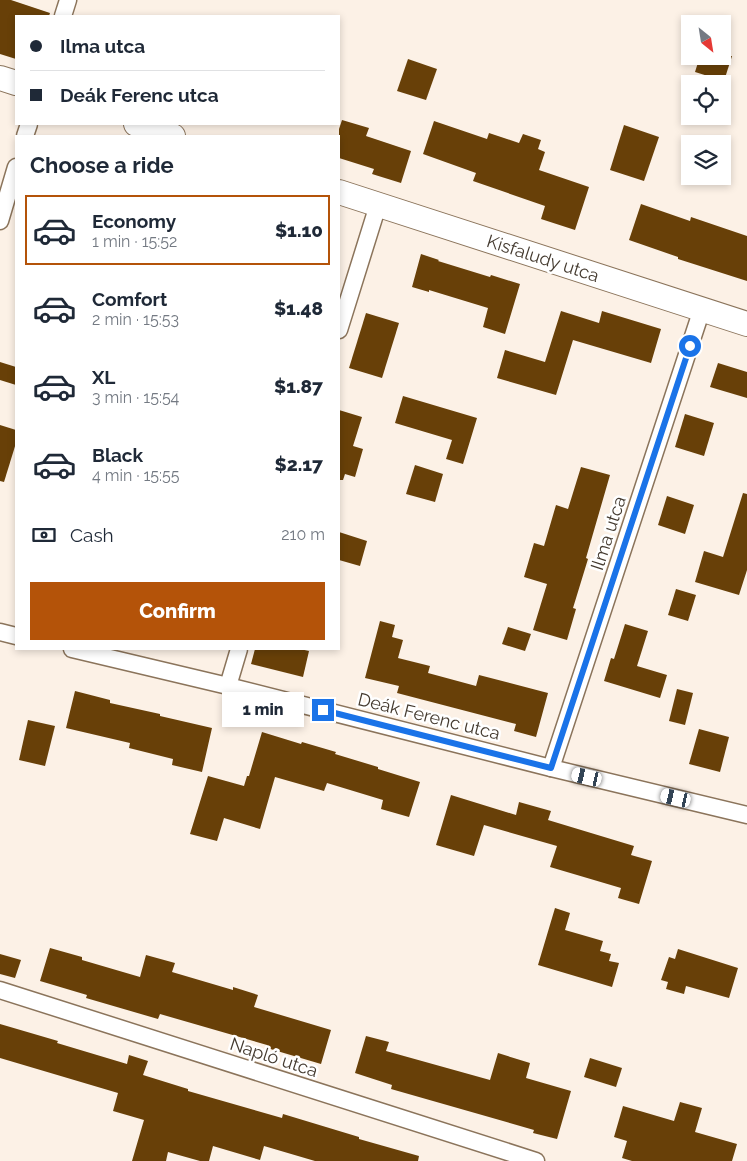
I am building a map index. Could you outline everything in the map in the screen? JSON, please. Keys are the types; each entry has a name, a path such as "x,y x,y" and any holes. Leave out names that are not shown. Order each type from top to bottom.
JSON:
{"street":[{"path":"63,15 68,0"},
{"path":"0,78 15,83"},
{"path":"139,125 170,135"},
{"path":"0,221 15,170"},
{"name":"Kisfaludy utca","path":"340,192 747,324"},
{"path":"340,327 378,205"},
{"name":"Ilma utca","path":"551,768 702,309"},
{"path":"0,632 15,636"},
{"name":"Deák Ferenc utca","path":"76,650 747,815"},
{"path":"228,686 239,650"},
{"name":"Napló utca","path":"0,990 536,1161"}],"building":[{"path":"0,0 11,0 50,13 49,15 15,15 15,59 0,54"},
{"path":"408,59 437,69 426,100 397,91"},
{"path":"697,65 729,65 726,75 705,75 695,72"},
{"path":"342,120 369,128 366,136 411,151 401,183 372,174 374,169 340,158 339,129"},
{"path":"434,121 487,139 489,133 519,143 523,134 541,140 538,149 545,152 539,170 589,187 575,230 541,219 545,206 473,181 476,173 423,154"},
{"path":"624,125 659,137 644,181 610,170"},
{"path":"641,204 690,221 691,217 747,236 747,281 678,259 678,257 629,240"},
{"path":"421,254 490,277 491,275 520,284 505,334 483,327 488,308 429,290 429,292 412,287"},
{"path":"561,311 599,323 602,311 661,329 651,363 573,340 556,395 497,378 505,350 545,362"},
{"path":"366,313 399,323 382,378 349,368"},
{"path":"0,362 15,367 15,385 0,380"},
{"path":"718,363 747,372 747,398 710,387"},
{"path":"403,396 477,418 463,464 446,459 452,440 395,423"},
{"path":"340,410 362,417 353,446 363,449 355,477 345,474 343,480 340,480"},
{"path":"685,414 714,423 704,456 675,447"},
{"path":"0,425 15,430 15,446 4,482 0,481"},
{"path":"415,465 443,474 435,502 406,494"},
{"path":"581,467 610,475 586,558 588,559 573,608 576,609 567,640 533,630 547,584 524,577 534,543 544,546 556,505 568,509"},
{"path":"743,493 747,494 747,570 739,595 695,582 704,551 723,557"},
{"path":"667,496 694,505 685,534 658,525"},
{"path":"340,532 367,541 360,566 340,560"},
{"path":"676,589 696,595 688,621 668,615"},
{"path":"380,621 395,625 392,637 403,640 398,658 430,666 428,673 476,686 479,675 548,693 536,737 514,731 516,724 397,693 399,686 365,678"},
{"path":"625,624 648,631 637,666 667,675 660,698 604,681 611,658 614,659"},
{"path":"508,627 531,634 525,651 502,644"},
{"path":"255,650 309,651 303,677 251,664"},
{"path":"677,689 693,693 685,725 669,721"},
{"path":"75,691 110,700 110,703 212,728 202,772 172,765 173,759 129,748 130,743 66,728"},
{"path":"28,720 55,726 45,766 19,760"},
{"path":"699,729 729,737 720,772 689,764"},
{"path":"262,732 336,752 335,754 420,782 409,817 381,809 383,800 327,783 324,791 275,777 260,829 224,818 217,841 190,834 208,776 244,786 247,776 249,776"},
{"path":"451,795 516,815 519,802 551,811 548,820 634,846 631,855 652,861 639,904 618,898 621,888 550,867 557,846 484,825 474,856 436,845"},
{"path":"555,908 570,913 565,930 603,941 600,951 611,954 609,961 619,963 612,987 538,965"},
{"path":"50,948 82,957 82,960 140,977 146,955 175,963 172,972 233,990 233,987 258,995 254,1007 331,1030 321,1064 267,1048 267,1045 160,1014 158,1019 86,998 87,995 40,981"},
{"path":"678,949 738,968 729,998 686,986 684,994 666,989 668,982 661,980 669,957 675,959"},
{"path":"0,954 21,960 15,978 0,974"},
{"path":"0,1024 127,1064 129,1055 148,1061 143,1075 188,1089 188,1091 282,1118 283,1114 359,1137 359,1139 419,1156 418,1161 315,1161 264,1146 260,1160 213,1146 209,1161 200,1161 168,1152 166,1161 132,1161 144,1120 113,1111 118,1093 0,1058"},
{"path":"366,1036 389,1042 386,1051 490,1080 498,1053 530,1063 526,1078 571,1091 557,1139 533,1133 534,1130 391,1089 392,1085 355,1073"},
{"path":"590,1058 622,1068 616,1087 584,1077"},
{"path":"680,1102 702,1108 695,1132 737,1144 732,1161 632,1161 622,1158 627,1141 614,1137 623,1106 674,1121"}],"route":[{"path":"323,710 551,768 690,346"}]}
